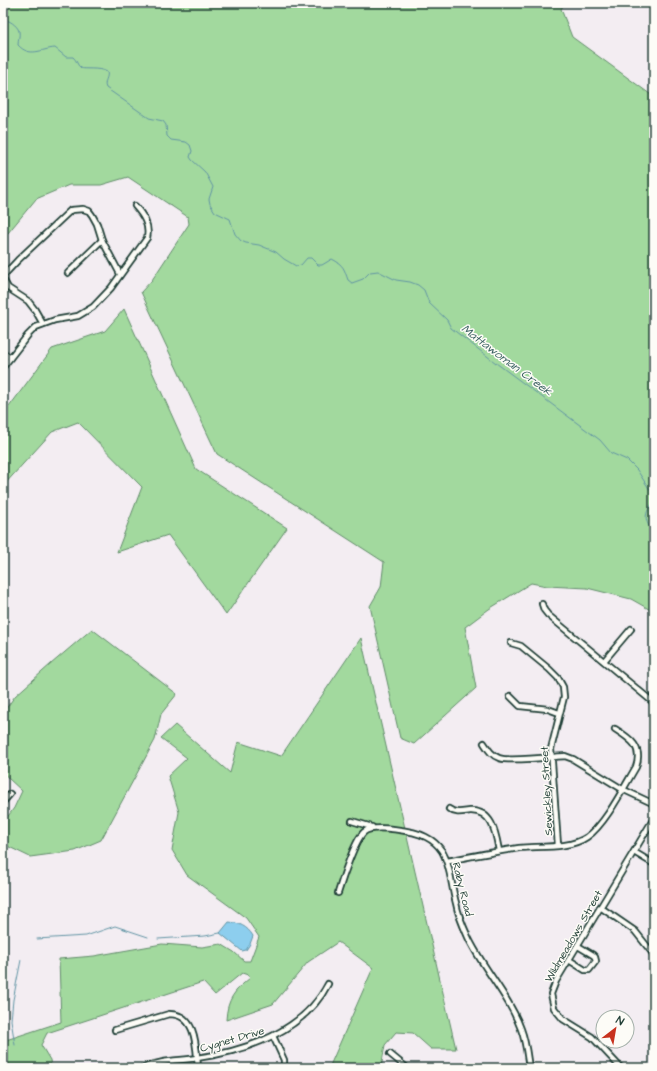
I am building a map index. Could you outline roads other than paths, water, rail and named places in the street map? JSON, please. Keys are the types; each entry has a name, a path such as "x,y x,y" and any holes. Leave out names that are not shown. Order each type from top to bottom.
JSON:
{"street":[{"path":"3,367 32,330 43,324 78,316 86,312 102,298 147,238 148,228 143,216 134,206"},
{"path":"43,324 33,307 26,300 11,291 3,279 8,270 71,210 81,209 88,211 97,224 102,240 120,274"},
{"path":"68,273 102,240"},
{"path":"3,352 10,358"},
{"path":"542,604 548,615 653,700"},
{"path":"604,661 631,629"},
{"name":"Sewickley Street","path":"511,643 521,646 550,669 558,678 563,687 564,697 551,749 558,845"},
{"path":"510,696 520,706 548,709 559,713"},
{"path":"447,861 499,851 581,841 596,830 636,767 638,756 637,750 629,738 615,729"},
{"path":"484,743 489,752 499,758 509,760 565,756 573,758 622,789 654,804"},
{"path":"3,802 10,794"},
{"path":"449,809 455,812 475,811 486,816 495,830 499,851"},
{"name":"Wildmeadows Street","path":"621,1068 592,1037 563,1019 554,1008 551,994 556,980 578,946 654,818"},
{"name":"Raby Road","path":"352,821 376,828 406,831 418,834 427,837 438,846 447,861 456,903 463,926 480,960 507,1001 518,1021 525,1044 529,1068"},
{"path":"338,893 357,842 365,831 376,828"},
{"path":"634,852 654,864"},
{"path":"600,907 635,931 654,955"},
{"path":"569,960 585,970 589,970 596,961 596,957 578,946"},
{"name":"Cygnet Drive","path":"143,1068 153,1064 197,1058 235,1050 273,1036 298,1020 307,1012 321,997 328,984"},
{"path":"115,1030 169,1014 175,1014 187,1021 192,1027 198,1068"},
{"path":"273,1036 284,1060 284,1068"},
{"path":"390,1054 407,1068"}],"water":[{"path":"229,922 242,926 253,936 246,950 242,951 220,933"}],"waterway":[{"name":"Mattawoman Creek","path":"3,19 8,20 18,29 18,45 22,49 36,52 55,48 66,57 73,57 81,68 104,70 107,72 105,84 106,88 149,118 163,121 166,125 167,136 171,140 186,142 190,145 192,151 190,157 205,172 213,187 209,199 210,204 215,212 230,219 235,234 241,241 259,245 276,252 296,266 301,265 307,258 311,258 318,265 322,265 332,259 341,265 348,280 352,283 363,279 370,272 378,271 396,280 418,285 424,290 429,303 447,320 451,328 600,440 611,453 627,460 637,470 650,490 654,492"},
{"name":"Mattawoman Creek","path":"654,502 648,509 646,517 650,528 654,531"},
{"path":"37,939 86,936 115,926 148,937"},
{"path":"158,939 205,936 220,933"},
{"path":"15,1045 11,1020 13,1000 21,960"}]}
